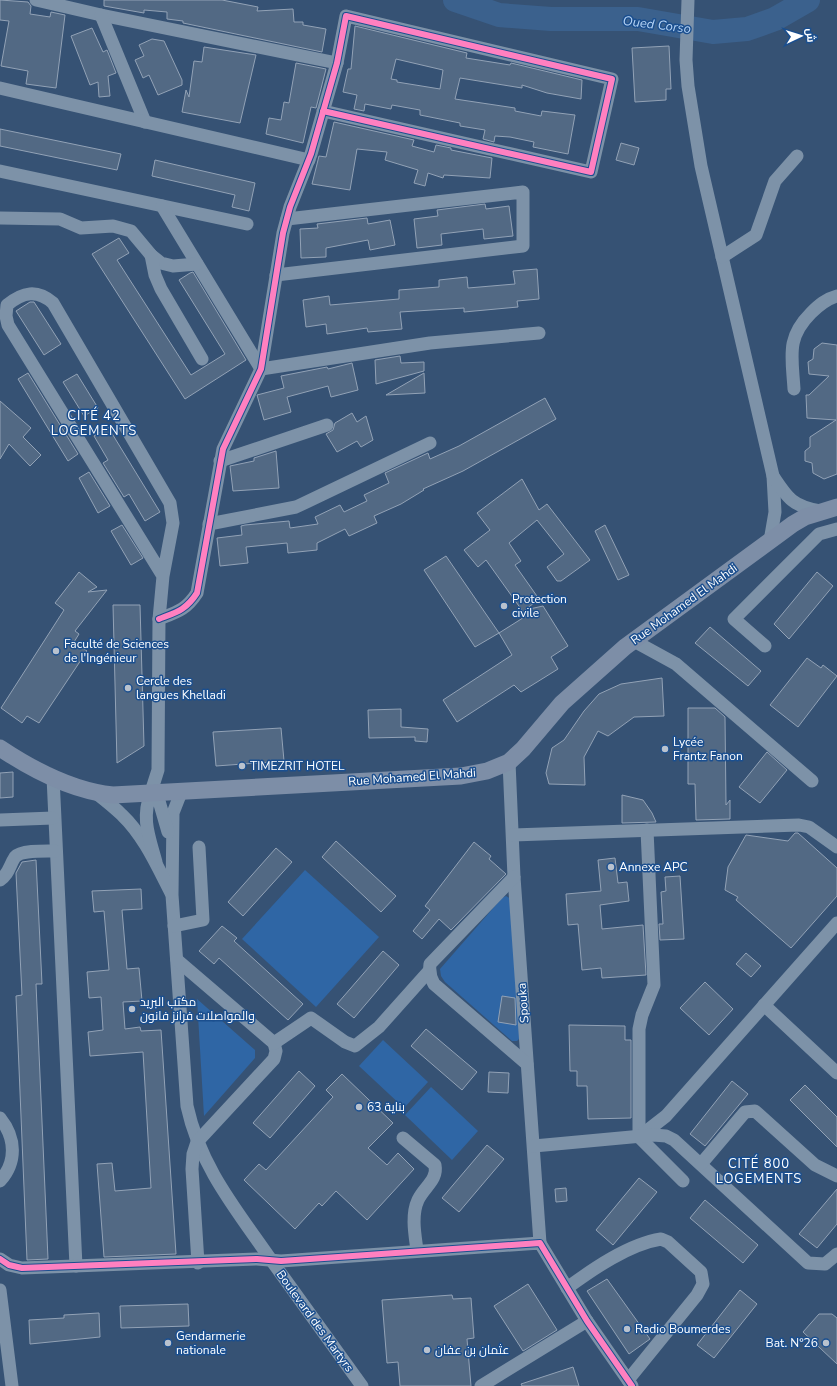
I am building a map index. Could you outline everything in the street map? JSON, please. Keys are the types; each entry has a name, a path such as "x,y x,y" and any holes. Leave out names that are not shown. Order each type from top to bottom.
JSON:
{"main road":[{"name":"Rue Mohamed El Mahdi","path":"0,748 53,777 96,793 113,795 182,790 461,776 487,771 509,762 523,749 562,703 634,641 793,524 837,506"}],"street":[{"path":"36,0 101,15 337,63"},
{"path":"688,0 686,60 688,86 701,166 773,476 775,512 770,541"},
{"path":"101,15 145,122"},
{"path":"159,619 189,605 197,593 223,449 261,369 276,275 287,219 309,160 323,111 337,63 346,16 612,79 590,172 323,111"},
{"path":"0,88 309,160"},
{"path":"722,257 756,235 775,181 797,156"},
{"path":"0,171 247,224"},
{"path":"276,275 523,246 523,192 287,219"},
{"path":"162,206 261,369"},
{"path":"0,218 60,219 81,228 113,226 131,231 151,255 161,263 173,266 197,264"},
{"path":"151,255 155,275 161,289 202,359"},
{"path":"156,862 146,825 146,806 158,770 159,619 163,576 173,523 170,503 53,303 44,296 33,293 18,297 8,305 6,316 8,325 163,576"},
{"path":"794,388 791,353 797,328 820,305 837,296"},
{"path":"261,369 430,343 539,333"},
{"path":"220,461 327,425"},
{"path":"209,524 296,507 430,443"},
{"path":"773,476 785,494 797,505 820,512"},
{"path":"766,646 734,619 819,534 837,529"},
{"path":"634,641 676,664 812,780"},
{"name":"Spouka","path":"509,762 514,877 540,1243"},
{"path":"53,777 53,818 76,1266"},
{"path":"172,855 173,813 182,790"},
{"path":"151,792 159,801 164,814 172,855"},
{"path":"96,793 123,815 156,862 172,895"},
{"path":"0,820 53,818"},
{"path":"513,835 799,825 809,827 836,845"},
{"path":"647,830 654,985 642,1015 639,1029 639,1137 683,1181"},
{"path":"174,926 203,920 199,847"},
{"path":"0,880 8,874 16,856 21,853 55,851"},
{"name":"Boulevard des Martyrs","path":"172,855 172,895 187,1106 197,1142 206,1164 228,1198 362,1386"},
{"path":"514,877 430,964 429,971 430,978 434,984 527,1064"},
{"path":"639,1137 666,1116 837,923"},
{"path":"176,960 274,1043 276,1051 274,1059 197,1142 193,1154 192,1169 198,1263"},
{"path":"274,1043 311,1018 345,1042 355,1046 379,1027 429,971"},
{"path":"764,1005 837,1073"},
{"path":"701,1164 745,1112 755,1111 815,1165 837,1176"},
{"path":"0,1118 8,1132 13,1150 11,1166 0,1181"},
{"path":"534,1146 666,1136 674,1140 701,1164 808,1263 825,1264 837,1254"},
{"path":"403,1138 435,1165 436,1171 434,1177 418,1200 416,1207 414,1216 417,1250"},
{"path":"0,1259 9,1265 22,1268 198,1263 296,1260 417,1250 540,1243 567,1288 587,1321 630,1383 697,1295 703,1284 701,1272 668,1242 661,1239 623,1253 593,1269 567,1288"},
{"path":"0,1290 12,1386"},
{"path":"481,1386 587,1321"}],"shaded area":[{"path":"305,870 379,937 316,1007 242,939"},
{"path":"506,896 511,899 521,1037 517,1041 512,1041 445,982 441,976 440,969 502,898"},
{"path":"197,999 255,1050 255,1058 204,1116"},
{"path":"383,1040 428,1082 404,1108 359,1066"},
{"path":"431,1087 478,1131 452,1160 405,1115"}],"building":[{"path":"0,0 28,2 31,6 30,14 50,17 51,12 65,15 56,88 26,84 28,71 1,66 9,21 0,20"},
{"path":"104,0 222,0 258,7 257,11 293,9 294,22 303,22 303,25 326,29 322,52 183,23 183,21 167,19 167,12 144,10 144,13 104,6"},
{"path":"355,26 467,53 466,58 510,65 511,63 582,80 581,99 547,93 522,85 522,88 460,78 455,99 515,108 515,111 541,116 542,111 575,115 568,154 533,147 534,142 510,137 495,136 494,142 483,139 485,130 460,126 460,123 420,115 420,110 392,105 391,109 365,104 364,111 354,109 357,95 343,92 348,69 351,69","holes":["396,59 443,70 440,89 397,82 397,80 391,79"]},
{"path":"92,28 103,52 107,50 116,73 108,76 110,96 99,97 98,82 90,85 71,36"},
{"path":"152,39 164,41 182,80 182,85 158,95 149,75 143,78 135,60 144,56 139,45"},
{"path":"669,46 671,89 666,89 666,100 635,102 632,48"},
{"path":"204,47 256,55 240,123 182,112 186,90 189,97 194,61 202,62"},
{"path":"296,63 326,69 316,108 311,107 303,143 266,134 269,118 281,120 284,102 289,103"},
{"path":"334,122 414,140 412,146 434,152 436,145 451,148 451,150 492,158 490,178 444,175 443,178 428,173 425,186 414,183 418,170 385,160 387,152 357,149 350,190 312,184 319,156 326,157"},
{"path":"0,129 121,154 117,170 0,146"},
{"path":"621,143 639,148 634,165 616,160"},
{"path":"155,160 255,183 249,211 232,207 235,195 152,176"},
{"path":"485,204 486,209 509,206 513,236 484,239 483,229 441,234 442,245 417,248 414,219 438,216 437,210"},
{"path":"367,218 368,224 390,220 395,245 370,250 368,240 326,248 326,257 301,258 300,229 318,228 317,224"},
{"path":"119,238 129,253 117,260 191,375 225,354 179,280 193,272 246,360 185,399 92,254"},
{"path":"537,269 539,299 517,301 518,307 464,312 464,308 400,312 402,329 368,332 367,328 327,334 326,324 306,327 303,300 329,296 330,305 399,299 399,290 439,287 439,280 467,277 468,288 515,284 513,271"},
{"path":"30,302 34,302 61,344 44,355 16,311"},
{"path":"822,343 837,345 837,474 824,479 813,473 812,463 805,461 805,451 810,447 810,437 836,420 807,418 806,395 809,395 829,376 809,374 808,362 813,359 814,349"},
{"path":"400,356 401,363 424,362 424,371 376,384 375,360"},
{"path":"352,363 358,390 331,397 328,386 287,397 291,412 264,420 257,395 284,388 281,376 327,367 328,369"},
{"path":"28,373 78,454 68,461 18,379"},
{"path":"424,373 425,393 386,395"},
{"path":"77,374 98,408 84,416 63,382"},
{"path":"545,398 556,419 463,471 423,489 424,490 401,504 374,516 377,523 349,536 345,529 317,543 317,550 288,553 287,543 246,547 248,563 220,566 217,538 242,535 241,526 245,525 289,521 290,528 318,524 315,517 340,505 344,512 367,501 364,495 389,483 385,473 428,453 430,459 459,446"},
{"path":"0,401 31,428 23,437 41,455 30,466 9,444 0,459"},
{"path":"352,413 357,422 366,416 373,440 361,447 357,441 337,452 326,434 333,430 335,423"},
{"path":"108,427 160,512 145,521 129,494 124,497 103,463 108,460 94,436"},
{"path":"276,451 279,488 233,491 230,466 254,461 254,458"},
{"path":"89,472 110,506 98,513 79,478"},
{"path":"522,479 539,510 547,504 590,560 561,581 557,581 547,567 564,554 537,520 509,543 521,561 515,565 539,599 525,610 543,606 568,646 551,657 558,669 521,692 514,685 457,722 443,700 512,655 499,633 526,616 486,560 478,567 464,550 490,530 477,513"},
{"path":"122,525 143,558 131,565 111,531"},
{"path":"605,525 629,575 618,580 595,531"},
{"path":"446,556 499,633 475,647 424,570"},
{"path":"79,572 97,587 88,592 107,590 75,631 79,634 74,642 87,651 39,723 27,716 22,723 1,708 64,610 55,603"},
{"path":"817,572 833,586 789,639 774,624"},
{"path":"113,605 140,605 144,746 117,763"},
{"path":"710,627 761,671 748,686 695,643"},
{"path":"807,658 821,668 823,665 837,676 798,727 770,705"},
{"path":"662,678 664,716 634,717 608,736 598,731 584,757 585,785 549,784 546,773 552,748 564,740 584,711 599,694 621,684"},
{"path":"688,708 715,708 725,717 726,805 730,800 730,819 696,820 695,784 688,784"},
{"path":"401,709 401,727 428,729 427,742 415,741 415,737 369,738 368,710"},
{"path":"281,728 284,761 216,766 213,732"},
{"path":"767,752 787,770 760,803 739,787"},
{"path":"13,772 13,797 0,798 0,773"},
{"path":"622,795 643,800 656,822 622,823"},
{"path":"795,833 798,833 837,868 837,896 791,948 736,900 738,897 725,890 728,867 746,835 788,841"},
{"path":"336,841 396,896 381,912 322,857"},
{"path":"474,842 491,856 489,859 506,874 451,930 439,919 422,939 413,931 430,910 425,906"},
{"path":"276,848 292,862 243,916 228,902"},
{"path":"615,858 618,883 627,882 629,901 600,905 602,929 643,925 646,975 602,978 601,968 582,970 578,924 568,925 566,894 601,891 598,860"},
{"path":"36,860 42,984 36,984 48,1259 27,1260 16,996 22,995 16,873 22,862"},
{"path":"680,876 684,939 660,940 659,924 663,924 661,892 666,891 665,877"},
{"path":"141,889 142,909 122,910 127,969 139,968 142,1001 123,1002 125,1029 140,1027 141,1031 161,1030 176,1254 104,1257 97,1164 112,1163 115,1191 151,1188 143,1052 90,1056 88,1032 103,1030 101,997 89,998 87,972 109,970 104,911 94,912 92,891"},
{"path":"222,926 237,938 234,941 303,1004 288,1020 219,958 214,964 199,951"},
{"path":"383,951 399,965 354,1018 337,1004"},
{"path":"746,953 761,966 751,977 736,964"},
{"path":"705,982 733,1009 709,1035 680,1008"},
{"path":"502,996 515,998 516,1025 498,1022"},
{"path":"569,1025 625,1026 625,1040 631,1040 631,1118 588,1119 587,1086 577,1086 577,1071 570,1071"},
{"path":"426,1029 477,1072 462,1090 411,1046"},
{"path":"299,1071 315,1086 270,1138 253,1123"},
{"path":"489,1072 509,1073 508,1093 488,1092"},
{"path":"342,1074 393,1123 368,1148 387,1165 398,1153 414,1169 367,1220 336,1191 322,1206 319,1203 295,1229 244,1180 259,1164 266,1170 333,1097 326,1090"},
{"path":"732,1081 748,1094 705,1146 690,1134"},
{"path":"805,1085 837,1117 837,1147 790,1100"},
{"path":"487,1145 504,1159 459,1212 442,1198"},
{"path":"639,1178 657,1192 613,1245 596,1230"},
{"path":"566,1188 567,1201 556,1202 555,1189"},
{"path":"837,1189 837,1224 817,1248 799,1234"},
{"path":"705,1200 758,1245 743,1263 690,1218"},
{"path":"607,1279 650,1339 629,1354 587,1291"},
{"path":"528,1284 557,1330 523,1351 494,1306"},
{"path":"740,1290 757,1304 714,1358 697,1345"},
{"name":"عثمان بن عفان","path":"452,1295 453,1299 471,1298 474,1338 467,1339 471,1386 400,1386 398,1362 387,1363 382,1300"},
{"path":"188,1304 189,1326 121,1328 120,1306"},
{"path":"99,1313 100,1337 30,1344 29,1320 64,1318 64,1315"},
{"name":"Bat. N°26","path":"819,1314 832,1314 837,1318 837,1364 803,1332"},
{"path":"573,1367 579,1386 522,1386 521,1384"}],"waterway":[{"name":"Oued Corso","path":"455,0 499,15 551,19 638,19 713,32 747,29 775,19 808,0"}],"cycle path":[{"path":"159,619 185,607 197,593 223,449 261,369 283,233 290,207 311,154 337,63 346,16 612,79 591,172 323,111"},
{"path":"0,1259 9,1265 22,1268 257,1259 281,1261 540,1243 587,1321 632,1386"}],"place":[{"name":"Protection civile","path":"504,606"},
{"name":"Faculté de Sciences de l'Ingénieur","path":"56,651"},
{"name":"Cercle des langues Khelladi","path":"128,688"},
{"name":"Lycée Frantz Fanon","path":"665,749"},
{"name":"TIMEZRIT HOTEL","path":"242,766"},
{"name":"Annexe APC","path":"611,867"},
{"name":"مكتب البريد والمواصلات فرانز فانون","path":"132,1009"},
{"name":"بناية 63","path":"359,1107"},
{"name":"Radio Boumerdes","path":"627,1329"},
{"name":"Gendarmerie nationale","path":"168,1343"},
{"name":"Bat. N°26","path":"826,1343"},
{"name":"عثمان بن عفان","path":"427,1350"}],"district":[{"name":"CITÉ 42 LOGEMENTS","path":"94,422"},
{"name":"CITÉ 800 LOGEMENTS","path":"759,1170"}]}
